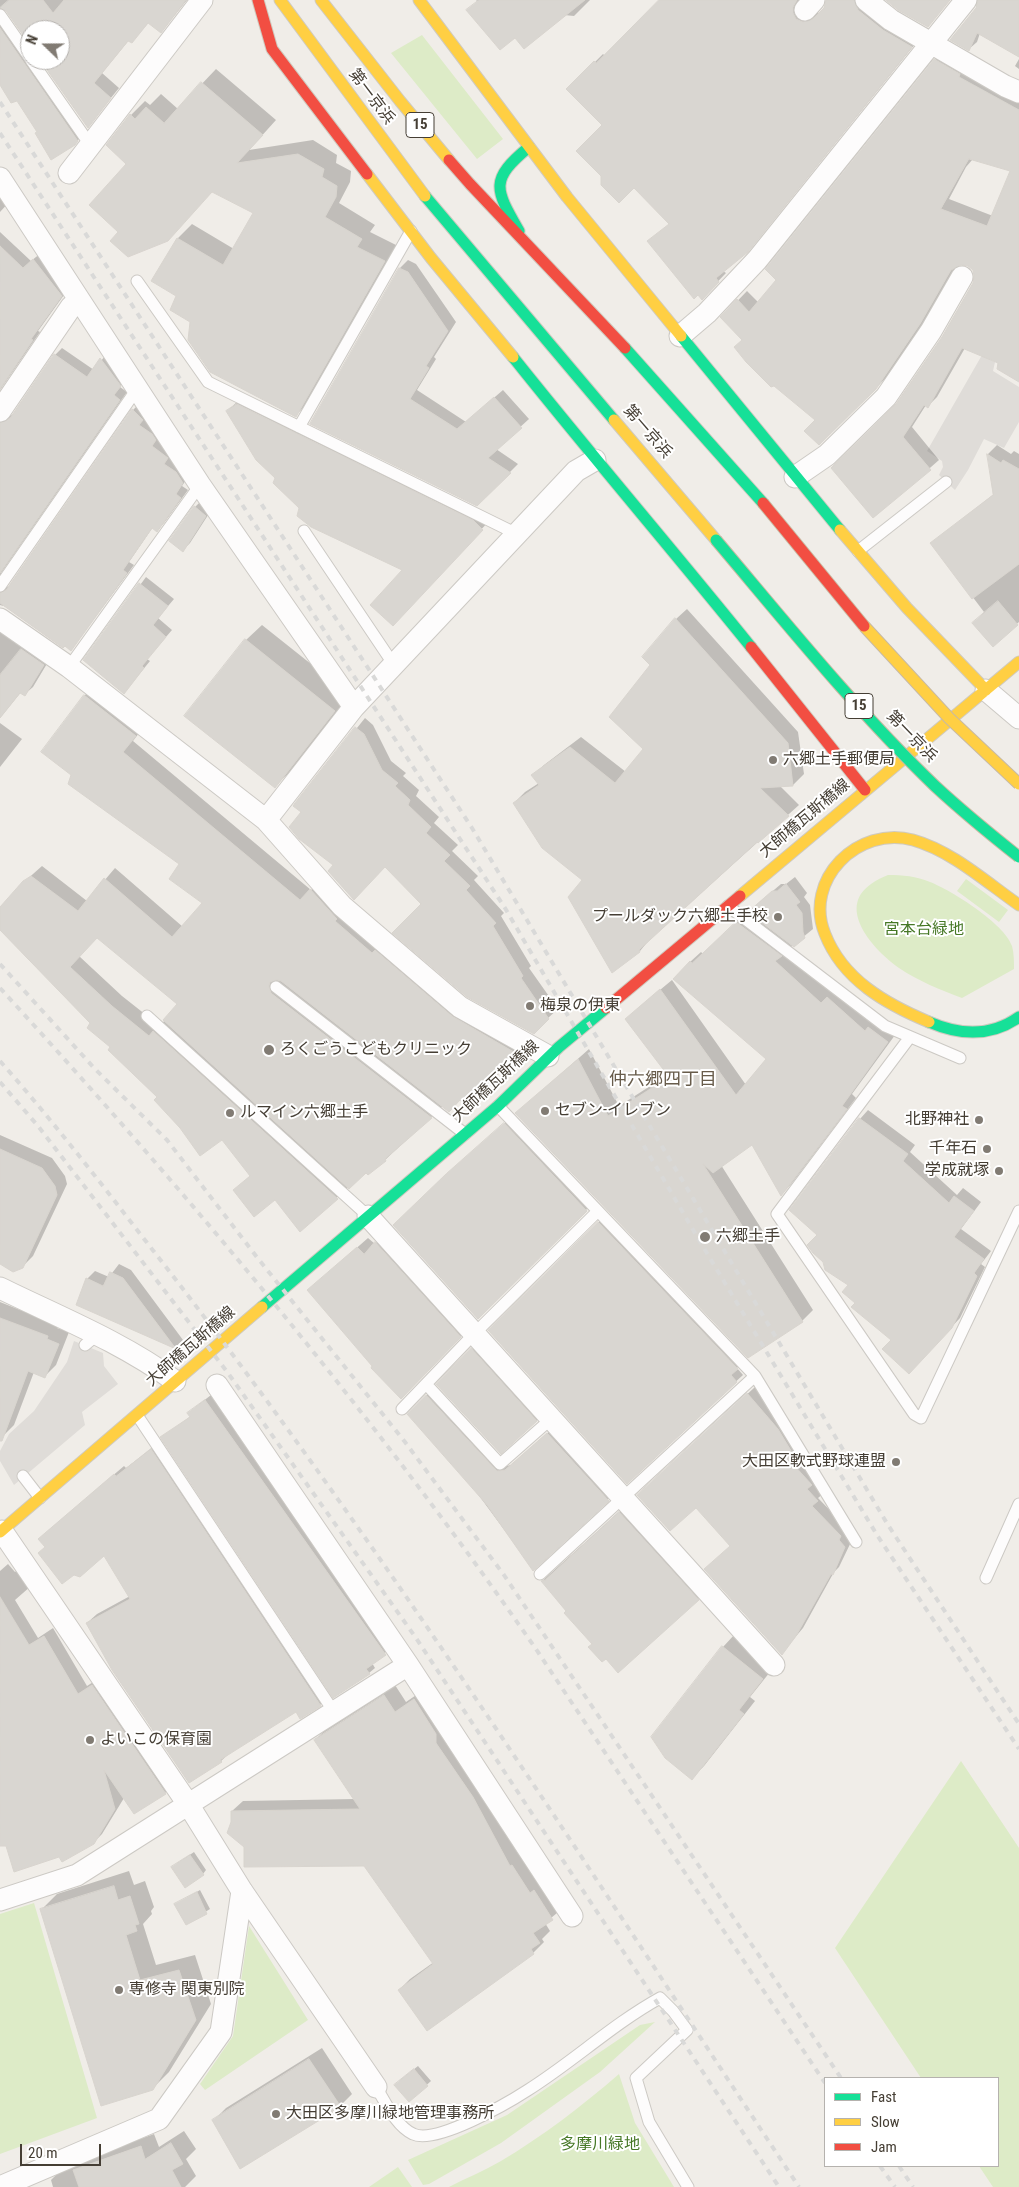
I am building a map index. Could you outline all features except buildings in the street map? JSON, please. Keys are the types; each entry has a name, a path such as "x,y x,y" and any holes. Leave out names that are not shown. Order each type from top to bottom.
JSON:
{"main road":[{"path":"258,0 272,48 411,231 594,460 689,570 864,790"},
{"name":"第一京浜","path":"280,0 412,180 839,685 946,795 997,841 1019,857"},
{"name":"第一京浜","path":"321,0 400,101 470,184 648,372 763,503 872,638 935,706 1019,784"},
{"path":"419,0 618,262 857,552 986,690"},
{"path":"526,243 505,206 500,192 500,178 503,169 529,147"},
{"name":"大師橋瓦斯橋線","path":"1,1532 498,1106 548,1056 1019,662"},
{"path":"1019,906 942,853 913,840 894,837 877,838 861,843 843,855 832,868 820,905 821,924 829,943 844,966 856,980 895,1006 947,1029 976,1032 994,1032 1011,1024 1019,1017"}],"street":[{"path":"69,173 202,0"},
{"path":"866,0 891,20 1005,86 1019,92"},
{"path":"680,336 707,313 756,260 966,0"},
{"path":"0,178 200,485 354,707"},
{"path":"795,477 827,455 886,397 931,331 962,277"},
{"path":"1,407 71,307 79,301"},
{"path":"266,820 354,707 576,470 594,460"},
{"path":"0,619 69,667 266,820 342,906 460,1007 548,1056"},
{"path":"986,690 1019,718"},
{"path":"368,1216 774,1665"},
{"path":"0,1288 91,1340 150,1363 175,1381"},
{"path":"217,1386 408,1665 572,1916"},
{"path":"1,1532 188,1804 242,1891 376,2087"},
{"path":"1,1897 77,1875 408,1665"},
{"path":"0,2187 159,2120 221,2032 242,1891"}],"lane":[{"path":"0,16 20,44"},
{"path":"39,70 91,146"},
{"path":"299,426 411,231"},
{"path":"138,281 208,382 517,534"},
{"path":"0,586 137,389"},
{"path":"857,552 946,482"},
{"path":"69,667 200,485"},
{"path":"304,531 394,665"},
{"path":"728,906 886,1026 960,1058"},
{"path":"276,987 465,1134"},
{"path":"147,1016 368,1216"},
{"path":"910,1037 777,1214 914,1414 921,1418 1019,1211"},
{"path":"498,1106 755,1376 856,1542"},
{"path":"402,1409 474,1334 598,1211"},
{"path":"540,1574 755,1376"},
{"path":"426,1384 500,1464 551,1419"},
{"path":"137,1415 334,1712"},
{"path":"23,1476 40,1498"},
{"path":"986,1578 1019,1504"},
{"path":"376,2087 400,2125 414,2135 438,2135 492,2111 529,2090 638,2010 660,1998 673,2011 687,2030 636,2078 649,2122 688,2187"}],"green space":[{"path":"422,35 503,139 477,159 391,53"},
{"name":"宮本台緑地","path":"888,875 909,876 925,880 951,892 989,918 1007,937 1012,946 1014,969 962,998 906,973 889,961 870,941 862,929 857,905 861,894 873,883"},
{"path":"966,879 1008,910 999,922 957,891"},
{"path":"961,1761 1019,1848 1019,2187 993,2187 980,2167 999,2167 999,2077 920,2077 835,1948"},
{"path":"34,1903 97,2118 0,2154 0,1914"},
{"path":"249,1926 308,2020 205,2090 200,2084 233,2036"},
{"path":"655,2022 600,2072 501,2143 429,2184 423,2185 408,2160 507,2115 640,2025"},
{"name":"多摩川緑地","path":"619,2074 635,2123 674,2187 449,2187 495,2165 517,2151 547,2131"},
{"path":"398,2167 412,2187 369,2187"}],"shaded area":[{"path":"982,355 995,362 993,371 1019,387 1019,422 1004,448 984,439 955,490 939,475 943,467 942,461 927,451"},
{"path":"74,1341 103,1353 104,1366 118,1384 82,1412 85,1425 14,1485 0,1461 0,1451 9,1434 34,1411 67,1362"}],"railway":[{"path":"0,102 472,828 888,1525 1019,1724"},
{"path":"0,133 505,908 699,1240 877,1535 1019,1749"},
{"path":"0,964 95,1069 167,1140 256,1256 405,1442 504,1575 840,2077"},
{"path":"0,988 72,1067 212,1229 347,1394 413,1479 538,1652 824,2081"},
{"path":"0,1061 94,1174 235,1358 320,1474 563,1828 799,2187"},
{"path":"0,1082 38,1126 228,1373 416,1638 779,2187"},
{"path":"881,2167 895,2187"},
{"path":"900,2167 913,2187"}],"traffic: fast":[{"path":"519,231 505,205 500,186 507,168 529,147"},
{"path":"425,196 614,420"},
{"path":"681,336 840,530"},
{"path":"625,348 763,503"},
{"path":"513,357 751,647"},
{"path":"716,540 822,666 877,727 935,786 1019,857"},
{"path":"262,1307 498,1106 559,1047 606,1008"},
{"path":"929,1022 952,1030 975,1032 997,1028 1019,1017"}],"traffic: slow":[{"path":"280,0 425,196"},
{"path":"321,0 449,160"},
{"path":"419,0 567,197 681,336"},
{"path":"367,174 431,258 513,357"},
{"path":"614,420 716,540"},
{"path":"840,530 907,608 986,690"},
{"path":"864,626 949,718 1019,784"},
{"path":"740,896 1019,662"},
{"path":"929,1022 897,1007 868,989 843,965 833,950 825,934 820,914 822,894 829,877 840,861 855,849 873,841 893,838 913,840 955,859 1019,905"},
{"path":"0,1532 262,1307"}],"traffic: jam":[{"path":"258,0 272,49 367,174"},
{"path":"449,160 625,348"},
{"path":"763,503 864,626"},
{"path":"751,647 865,790"},
{"path":"606,1008 740,896"}],"place":[{"name":"六郷土手郵便局","path":"773,760"},
{"name":"プールダック六郷土手校","path":"778,917"},
{"name":"梅泉の伊東","path":"530,1006"},
{"name":"ろくごうこどもクリニック","path":"269,1050"},
{"name":"セブン-イレブン","path":"545,1111"},
{"name":"ルマイン六郷土手","path":"230,1113"},
{"name":"北野神社","path":"979,1120"},
{"name":"千年石","path":"987,1149"},
{"name":"学成就塚","path":"999,1171"},
{"name":"六郷土手","path":"705,1237"},
{"name":"大田区軟式野球連盟","path":"896,1462"},
{"name":"よいこの保育園","path":"90,1740"},
{"name":"専修寺 関東別院","path":"119,1990"},
{"name":"大田区多摩川緑地管理事務所","path":"276,2114"}],"district":[{"name":"仲六郷四丁目","path":"663,1080"}]}
